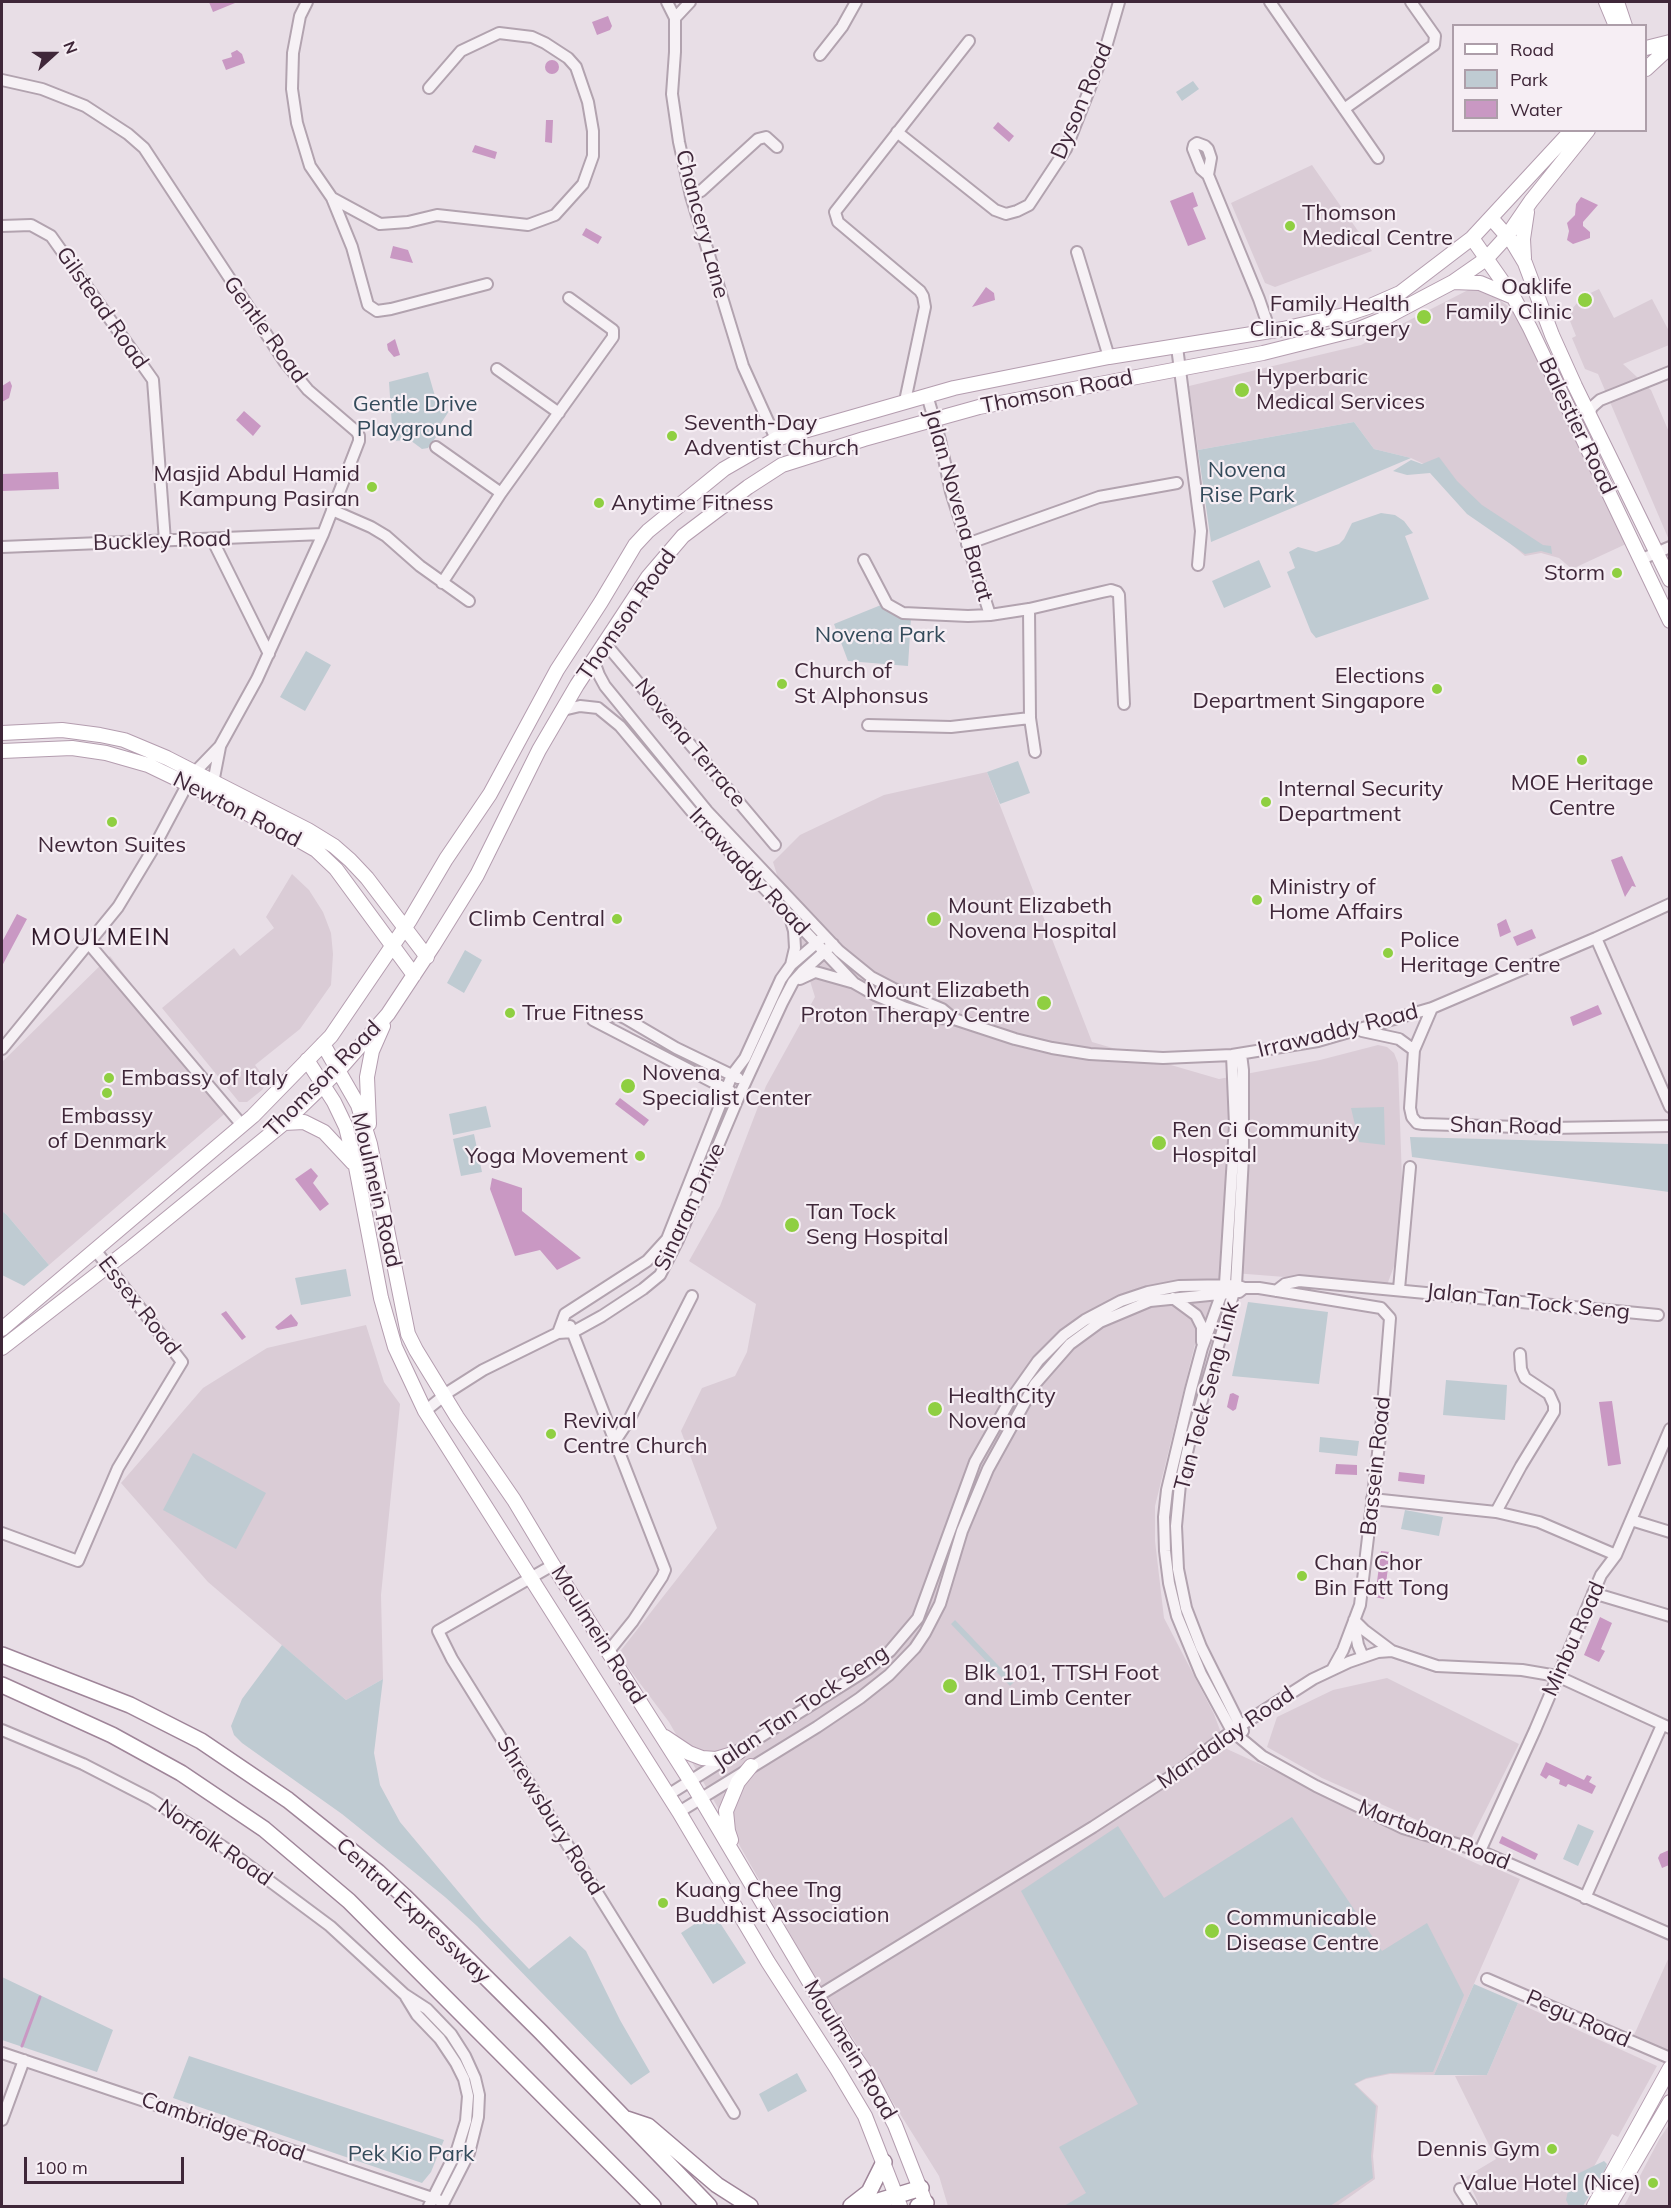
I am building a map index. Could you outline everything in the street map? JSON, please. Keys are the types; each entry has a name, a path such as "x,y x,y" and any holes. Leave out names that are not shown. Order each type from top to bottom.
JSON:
{"highway":[{"name":"Central Expressway","path":"2,1654 130,1705 201,1741 288,1800 378,1872 533,2024 709,2206"},
{"name":"Central Expressway","path":"2,1685 112,1735 181,1773 264,1829 349,1901 653,2206"},
{"path":"625,2118 648,2126 717,2185 750,2206"},
{"path":"851,2206 869,2192 884,2162"},
{"path":"621,2175 629,2192 642,2206"},
{"path":"862,2206 898,2202 921,2187"}],"main road":[{"path":"1606,2 1615,24"},
{"path":"1617,2 1624,24"},
{"path":"1647,48 1670,42"},
{"path":"1647,68 1670,47"},
{"name":"Thomson Road","path":"2,1329 242,1125 323,1044 392,946 490,794 557,670 601,603 634,545 724,469 776,439 927,395 982,381 1109,357 1270,331 1344,315 1400,293 1472,238 1570,132"},
{"name":"Thomson Road","path":"2,1348 131,1248 284,1123 339,1070 388,1014 427,957 477,875 539,750 593,659 648,577 682,536 772,470 831,449 979,407 1263,353 1359,328 1389,316 1450,284 1486,259 1507,236 1531,201 1586,132"},
{"path":"1525,263 1525,216 1531,201"},
{"name":"Balestier Road","path":"1491,219 1507,236 1525,263 1552,335 1588,414 1670,580"},
{"name":"Balestier Road","path":"1472,238 1514,298 1530,328 1670,621"},
{"path":"1417,279 1450,284 1480,283 1514,298"},
{"path":"1152,350 1157,373"},
{"name":"Newton Road","path":"2,733 40,730 100,735 136,745 167,758 308,830 334,846 367,878 404,928"},
{"name":"Newton Road","path":"2,751 72,748 106,753 148,765 316,850 326,858 354,892 414,975"},
{"path":"404,928 427,957"},
{"path":"370,1144 367,1077 372,1051 388,1014"},
{"name":"Moulmein Road","path":"323,1044 358,1105 370,1144 408,1334 416,1350 446,1400 514,1500 701,1798 887,2108 921,2187 924,2205"},
{"name":"Moulmein Road","path":"307,1060 334,1102 346,1127 381,1298 395,1347 425,1411 679,1812 768,1962 865,2116 898,2202"},
{"path":"284,1123 304,1122 324,1132 356,1167"},
{"path":"659,1732 688,1753 702,1758 716,1759 739,1752"},
{"path":"740,1865 728,1831 726,1811 738,1782 752,1766"},
{"path":"1594,2206 1670,2068"},
{"path":"1609,2206 1664,2122 1670,2102"}],"street":[{"path":"307,2 300,16 293,53 292,89 297,123 310,166 332,198 352,248 368,305 377,311 487,284"},
{"name":"Chancery Lane","path":"667,2 675,18 672,94 679,142 691,196 743,366 776,439"},
{"path":"675,18 690,2"},
{"path":"819,55 842,27 856,2"},
{"name":"Dyson Road","path":"897,132 995,210 1006,214 1029,205 1066,149 1106,47 1119,2"},
{"path":"1270,2 1378,158"},
{"path":"1344,109 1434,45 1435,36 1411,2"},
{"path":"332,198 380,224 408,222 437,215 528,225 555,215 583,184 593,156 593,131 588,102 576,67 568,58 545,43 532,37 499,33 461,51 429,88"},
{"path":"905,401 925,307 923,296 920,291 838,222 835,212 969,41"},
{"name":"Gentle Road","path":"2,80 42,89 85,106 128,134 144,148 284,361 308,390 357,432 359,441 323,534 269,654"},
{"path":"691,196 701,191 758,139 766,137 777,147"},
{"path":"1208,175 1257,292 1270,331"},
{"name":"Gilstead Road","path":"2,226 31,225 51,236 153,380 165,541"},
{"name":"Thomson Road","path":"1077,252 1109,357"},
{"path":"442,583 501,493 614,333 569,298"},
{"path":"1177,346 1182,370 1201,531 1198,565"},
{"path":"497,369 559,413"},
{"path":"1588,414 1600,400 1670,372"},
{"name":"Jalan Novena Barat","path":"927,395 951,492 990,615"},
{"path":"436,447 501,493"},
{"path":"967,544 1099,497 1177,483"},
{"path":"332,510 371,526 386,536 442,583 469,602"},
{"name":"Buckley Road","path":"2,547 323,534"},
{"path":"212,539 269,654 220,746 213,783"},
{"path":"1642,560 1670,547"},
{"path":"864,560 887,604 903,613 990,615 1029,609 1102,592 1117,592 1119,595 1124,704"},
{"path":"1029,609 1030,718 1035,752"},
{"name":"Novena Terrace","path":"604,642 775,844"},
{"name":"Irrawaddy Road","path":"593,659 605,686 702,804 829,949 854,983 906,1008 954,1019 1032,1044 1090,1054 1163,1058 1236,1055 1318,1041 1432,1008 1670,904"},
{"name":"Irrawaddy Road","path":"563,710 574,706 590,706 598,708 608,716 649,759 693,813 789,914 820,939"},
{"path":"868,725 951,727 1030,718"},
{"path":"2,1049 118,907 140,873 187,785 191,771 220,746"},
{"path":"789,914 794,931 795,948 791,964"},
{"path":"1596,938 1670,1107"},
{"name":"Sinaran Drive","path":"565,1314 647,1261 667,1239 732,1075 745,1058 781,979 791,964 820,939"},
{"path":"89,944 242,1125"},
{"name":"Irrawaddy Road","path":"829,949 871,977 942,1009 954,1019"},
{"name":"Sinaran Drive","path":"425,1411 446,1400 483,1370 558,1333 573,1332 643,1289 660,1275 678,1240 739,1096 793,982 829,949"},
{"path":"793,982 814,972 854,983"},
{"name":"Shan Road","path":"1432,1008 1414,1050 1410,1108 1412,1117 1417,1123 1550,1128 1670,1126"},
{"path":"739,1096 593,1020 608,1018 616,1014 675,1048 746,1081"},
{"path":"1359,1030 1399,1039 1414,1050"},
{"name":"Tan Tock Seng Link","path":"1236,1055 1233,1288 1190,1442 1180,1484 1176,1526 1178,1569 1186,1608 1236,1729"},
{"name":"Jalan Tan Tock Seng","path":"1399,1289 1410,1167"},
{"name":"Essex Road","path":"2,1533 78,1561 115,1474 182,1362 96,1251"},
{"name":"Jalan Tan Tock Seng","path":"1276,1291 1285,1284 1299,1281 1658,1315"},
{"name":"Jalan Tan Tock Seng","path":"668,1795 868,1669 904,1637 922,1609 975,1462 1009,1402 1038,1361 1064,1335 1085,1320 1115,1304 1148,1292 1179,1286 1276,1291 1381,1308 1386,1312"},
{"name":"Tan Tock Seng Link","path":"1233,1288 1202,1348 1167,1490 1164,1517 1169,1583 1184,1634 1201,1674 1236,1729"},
{"name":"Jalan Tan Tock Seng","path":"679,1812 860,1698 889,1675 915,1648 940,1604 962,1531 987,1469 1030,1392 1054,1360 1070,1344 1100,1322 1150,1300 1233,1288"},
{"path":"615,1441 629,1420 692,1296"},
{"name":"Tan Tock Seng Link","path":"1173,1298 1196,1315 1202,1327 1202,1348"},
{"name":"Bassein Road","path":"1332,1670 1343,1650 1360,1605 1390,1318 1386,1312"},
{"path":"565,1314 664,1566 664,1573 633,1622 608,1652"},
{"path":"558,1333 565,1314"},
{"path":"1496,1512 1554,1412 1554,1405 1549,1394 1522,1374 1520,1354"},
{"name":"Minbu Road","path":"1480,1851 1601,1575 1616,1555 1670,1429"},
{"path":"1372,1499 1496,1512 1539,1522 1616,1555"},
{"path":"1631,1520 1670,1532"},
{"name":"Shrewsbury Road","path":"553,1565 438,1631 453,1659 734,2113"},
{"path":"1593,1593 1670,1616"},
{"path":"1354,1620 1392,1651 1437,1666 1521,1670 1557,1676 1666,1727 1585,1898"},
{"name":"Bassein Road","path":"1354,1620 1358,1645 1363,1657"},
{"name":"Mandalay Road","path":"818,1996 1093,1827 1313,1679 1363,1657 1392,1651"},
{"name":"Martaban Road","path":"1236,1729 1254,1750 1316,1786 1403,1828 1480,1851 1670,1934"},
{"name":"Norfolk Road","path":"2,1732 83,1764 151,1799 228,1850 330,1926 404,1994"},
{"name":"Pegu Road","path":"1487,1979 1670,2058"},
{"path":"404,1994 417,2015 441,2039 464,2079 468,2096 466,2121 457,2150 431,2203"},
{"path":"404,1994 427,2008 450,2034 465,2056 475,2078 479,2095 478,2117 469,2153 443,2204"},
{"name":"Cambridge Road","path":"2,2053 431,2203 443,2204"},
{"path":"2,2120 24,2060"},
{"path":"1645,2114 1664,2122"},
{"path":"1463,2206 1459,2199 1460,2189 1471,2206"}],"shaded area":[{"path":"1312,165 1372,251 1275,287 1265,283 1231,203"},
{"path":"1472,288 1486,289 1514,311 1626,544 1572,569 1559,558 1541,553 1525,556 1473,512 1432,468 1411,458 1374,449 1354,422 1198,450 1189,386 1361,345"},
{"path":"1599,289 1614,318 1652,299 1669,331 1669,345 1623,364 1651,390 1669,432 1669,540 1598,374 1585,369 1572,338 1576,336 1570,321 1572,309 1582,297"},
{"name":"HealthCity Novena","path":"987,772 1092,1042 1219,1079 1320,1060 1378,1045 1387,1047 1394,1053 1398,1063 1404,1239 1387,1285 1221,1272 1211,1310 1196,1340 1155,1506 1155,1541 1164,1618 1214,1714 1227,1749 1482,1866 1484,1863 1520,1879 1434,2075 1390,2074 1355,2084 1378,2106 1373,2156 1375,2179 1337,2206 948,2206 939,2176 817,1981 669,1722 618,1654 717,1528 681,1431 702,1388 735,1376 747,1352 756,1304 689,1261 720,1206 766,1086 815,997 773,862 800,835 884,795"},
{"path":"292,874 309,890 323,912 331,933 333,954 331,985 300,1029 255,1065 268,1082 262,1090 247,1102 239,1102 162,1008 234,948 240,956 274,928 266,917"},
{"path":"110,956 229,1110 49,1265 2,1211 2,1062"},
{"path":"366,1325 384,1382 400,1404 381,1595 383,1679 346,1700 208,1582 121,1483 203,1388 267,1348"},
{"path":"1387,1678 1519,1744 1469,1843 1322,1778 1267,1747 1277,1717 1333,1690"},
{"path":"1669,1957 1669,2051 1634,2035"},
{"path":"1518,2003 1657,2066 1618,2137 1612,2134 1572,2206 1480,2206 1466,2177 1496,2159 1455,2076 1487,2075"},
{"path":"1669,2125 1669,2206 1624,2206 1660,2138"}],"green space":[{"path":"1193,81 1199,89 1182,101 1176,92"},
{"name":"Gentle Drive Playground","path":"428,372 439,410 449,411 438,428 439,433 428,448 422,449 410,440 393,441 389,382"},
{"name":"Novena Rise Park","path":"1354,422 1374,449 1411,458 1211,542 1198,450"},
{"path":"1439,457 1457,481 1482,505 1543,545 1551,546 1552,554 1541,551 1525,554 1467,514 1430,473 1407,475 1393,471 1411,460 1422,464"},
{"path":"1381,513 1395,515 1404,521 1413,533 1405,536 1429,599 1316,638 1311,632 1287,572 1295,568 1289,552 1298,547 1316,552 1339,544 1352,523"},
{"path":"1259,560 1271,587 1224,608 1212,581"},
{"name":"Novena Park","path":"881,605 911,618 908,666 848,661 834,624"},
{"path":"306,651 331,665 305,711 280,697"},
{"path":"1018,761 1030,793 1000,804 987,772"},
{"path":"465,950 482,960 464,993 447,983"},
{"path":"486,1106 491,1127 453,1135 449,1114"},
{"path":"1384,1107 1385,1145 1359,1142 1351,1108"},
{"path":"474,1134 482,1172 461,1176 453,1139"},
{"path":"1410,1137 1669,1144 1669,1192 1412,1157"},
{"path":"2,1211 49,1265 24,1286 2,1275"},
{"path":"346,1269 351,1296 301,1305 295,1278"},
{"path":"1248,1302 1328,1312 1319,1384 1232,1376"},
{"path":"1446,1380 1507,1385 1505,1420 1443,1415"},
{"path":"1320,1437 1359,1441 1357,1456 1319,1452"},
{"path":"193,1453 266,1493 236,1549 163,1510"},
{"path":"1405,1510 1443,1517 1439,1536 1401,1529"},
{"path":"955,1620 1014,1682 1010,1686 951,1624"},
{"path":"282,1645 346,1700 383,1679 374,1753 380,1785 400,1822 482,1920 529,1969 570,1936 586,1951 620,2020 650,2072 631,2085 477,1926 445,1897 342,1814 234,1735 231,1726 242,1699"},
{"path":"1292,1817 1382,1951 1427,1923 1464,1995 1433,2072 1390,2073 1366,2078 1354,2084 1376,2106 1371,2156 1373,2178 1330,2206 1064,2206 1086,2193 1059,2147 1138,2104 1021,1891 1118,1826 1164,1898"},
{"path":"1578,1824 1594,1831 1578,1866 1563,1859"},
{"path":"713,1912 746,1963 713,1984 681,1933"},
{"path":"2,1977 113,2030 97,2072 2,2040"},
{"path":"1474,1984 1518,2003 1487,2075 1434,2075"},
{"name":"Pek Kio Park","path":"189,2056 444,2140 431,2172 422,2183 173,2098"},
{"path":"797,2073 807,2091 768,2112 759,2094"},
{"path":"1604,2161 1607,2164 1605,2170 1583,2206 1569,2206 1566,2200 1571,2177"}],"water":[{"path":"209,2 234,2 235,3 213,12"},
{"path":"608,16 612,26 610,30 597,35 592,22"},
{"path":"237,50 242,54 245,63 226,70 222,60 232,57 231,53"},
{"path":"549,60 555,60 559,67 555,74 549,74 545,70 545,64"},
{"path":"546,120 553,120 552,143 545,142"},
{"path":"998,122 1014,136 1009,142 993,128"},
{"path":"475,145 497,152 495,159 472,152"},
{"path":"1193,192 1198,206 1193,208 1206,239 1188,246 1170,201"},
{"path":"1581,197 1598,205 1583,222 1583,226 1590,232 1590,238 1573,244 1567,240 1569,231 1567,223 1575,215 1576,204"},
{"path":"586,228 602,237 598,244 582,235"},
{"path":"393,246 408,250 413,263 390,258"},
{"path":"986,287 994,293 995,300 972,307"},
{"path":"395,339 400,355 394,357 388,350 387,344"},
{"path":"10,381 12,386 9,398 2,402 2,386"},
{"path":"244,411 261,426 253,436 236,420"},
{"path":"58,472 59,489 2,491 2,474"},
{"path":"1622,856 1636,887 1632,886 1625,897 1611,860"},
{"path":"17,914 27,919 2,966 2,942"},
{"path":"1506,919 1511,932 1500,937 1497,924"},
{"path":"1532,929 1536,938 1517,946 1513,937"},
{"path":"1598,1005 1602,1014 1573,1026 1570,1017"},
{"path":"620,1098 649,1120 644,1126 615,1104"},
{"path":"311,1168 318,1176 313,1183 329,1204 320,1211 295,1179"},
{"path":"492,1178 522,1188 522,1211 581,1258 557,1270 540,1250 515,1256 490,1189"},
{"path":"226,1311 246,1337 242,1340 221,1314"},
{"path":"291,1314 298,1323 297,1326 278,1330 275,1327"},
{"path":"1230,1394 1239,1396 1236,1409 1233,1411 1227,1407"},
{"path":"1612,1401 1621,1464 1608,1466 1599,1402"},
{"path":"1336,1464 1357,1465 1357,1475 1335,1474"},
{"path":"1399,1472 1425,1475 1424,1484 1398,1481"},
{"path":"1381,1551 1390,1552 1384,1599 1375,1597"},
{"path":"1600,1617 1612,1623 1601,1649 1605,1651 1599,1662 1584,1655"},
{"path":"1546,1762 1584,1780 1587,1775 1592,1777 1589,1782 1596,1786 1592,1794 1568,1784 1566,1787 1559,1784 1560,1780 1549,1775 1546,1779 1540,1775"},
{"path":"1502,1836 1538,1854 1535,1860 1499,1843"},
{"path":"1669,1850 1669,1865 1662,1868 1658,1858 1660,1854"}],"waterway":[{"path":"22,2046 40,1997"}],"place":[{"name":"Thomson Medical Centre","path":"1290,226"},
{"name":"Oaklife Family Clinic","path":"1585,300"},
{"name":"Family Health Clinic & Surgery","path":"1424,317"},
{"name":"Hyperbaric Medical Services","path":"1242,390"},
{"name":"Seventh-Day Adventist Church","path":"672,436"},
{"name":"Masjid Abdul Hamid Kampung Pasiran","path":"372,487"},
{"name":"Anytime Fitness","path":"599,503"},
{"name":"Storm","path":"1617,573"},
{"name":"Church of St Alphonsus","path":"782,684"},
{"name":"Elections Department Singapore","path":"1437,689"},
{"name":"MOE Heritage Centre","path":"1582,760"},
{"name":"Internal Security Department","path":"1266,802"},
{"name":"Newton Suites","path":"112,822"},
{"name":"Ministry of Home Affairs","path":"1257,900"},
{"name":"Climb Central","path":"617,919"},
{"name":"Mount Elizabeth Novena Hospital","path":"934,919"},
{"name":"Police Heritage Centre","path":"1388,953"},
{"name":"Mount Elizabeth Proton Therapy Centre","path":"1044,1003"},
{"name":"True Fitness","path":"510,1013"},
{"name":"Embassy of Italy","path":"109,1078"},
{"name":"Novena Specialist Center","path":"628,1086"},
{"name":"Embassy of Denmark","path":"107,1093"},
{"name":"Ren Ci Community Hospital","path":"1159,1143"},
{"name":"Yoga Movement","path":"640,1156"},
{"name":"Tan Tock Seng Hospital","path":"792,1225"},
{"name":"HealthCity Novena","path":"935,1409"},
{"name":"Revival Centre Church","path":"551,1434"},
{"name":"Chan Chor Bin Fatt Tong","path":"1302,1576"},
{"name":"Blk 101, TTSH Foot and Limb Center","path":"950,1686"},
{"name":"Kuang Chee Tng Buddhist Association","path":"663,1903"},
{"name":"Communicable Disease Centre","path":"1212,1931"},
{"name":"Dennis Gym","path":"1552,2149"},
{"name":"Value Hotel (Nice)","path":"1653,2183"}],"district":[{"name":"MOULMEIN","path":"101,938"}]}
